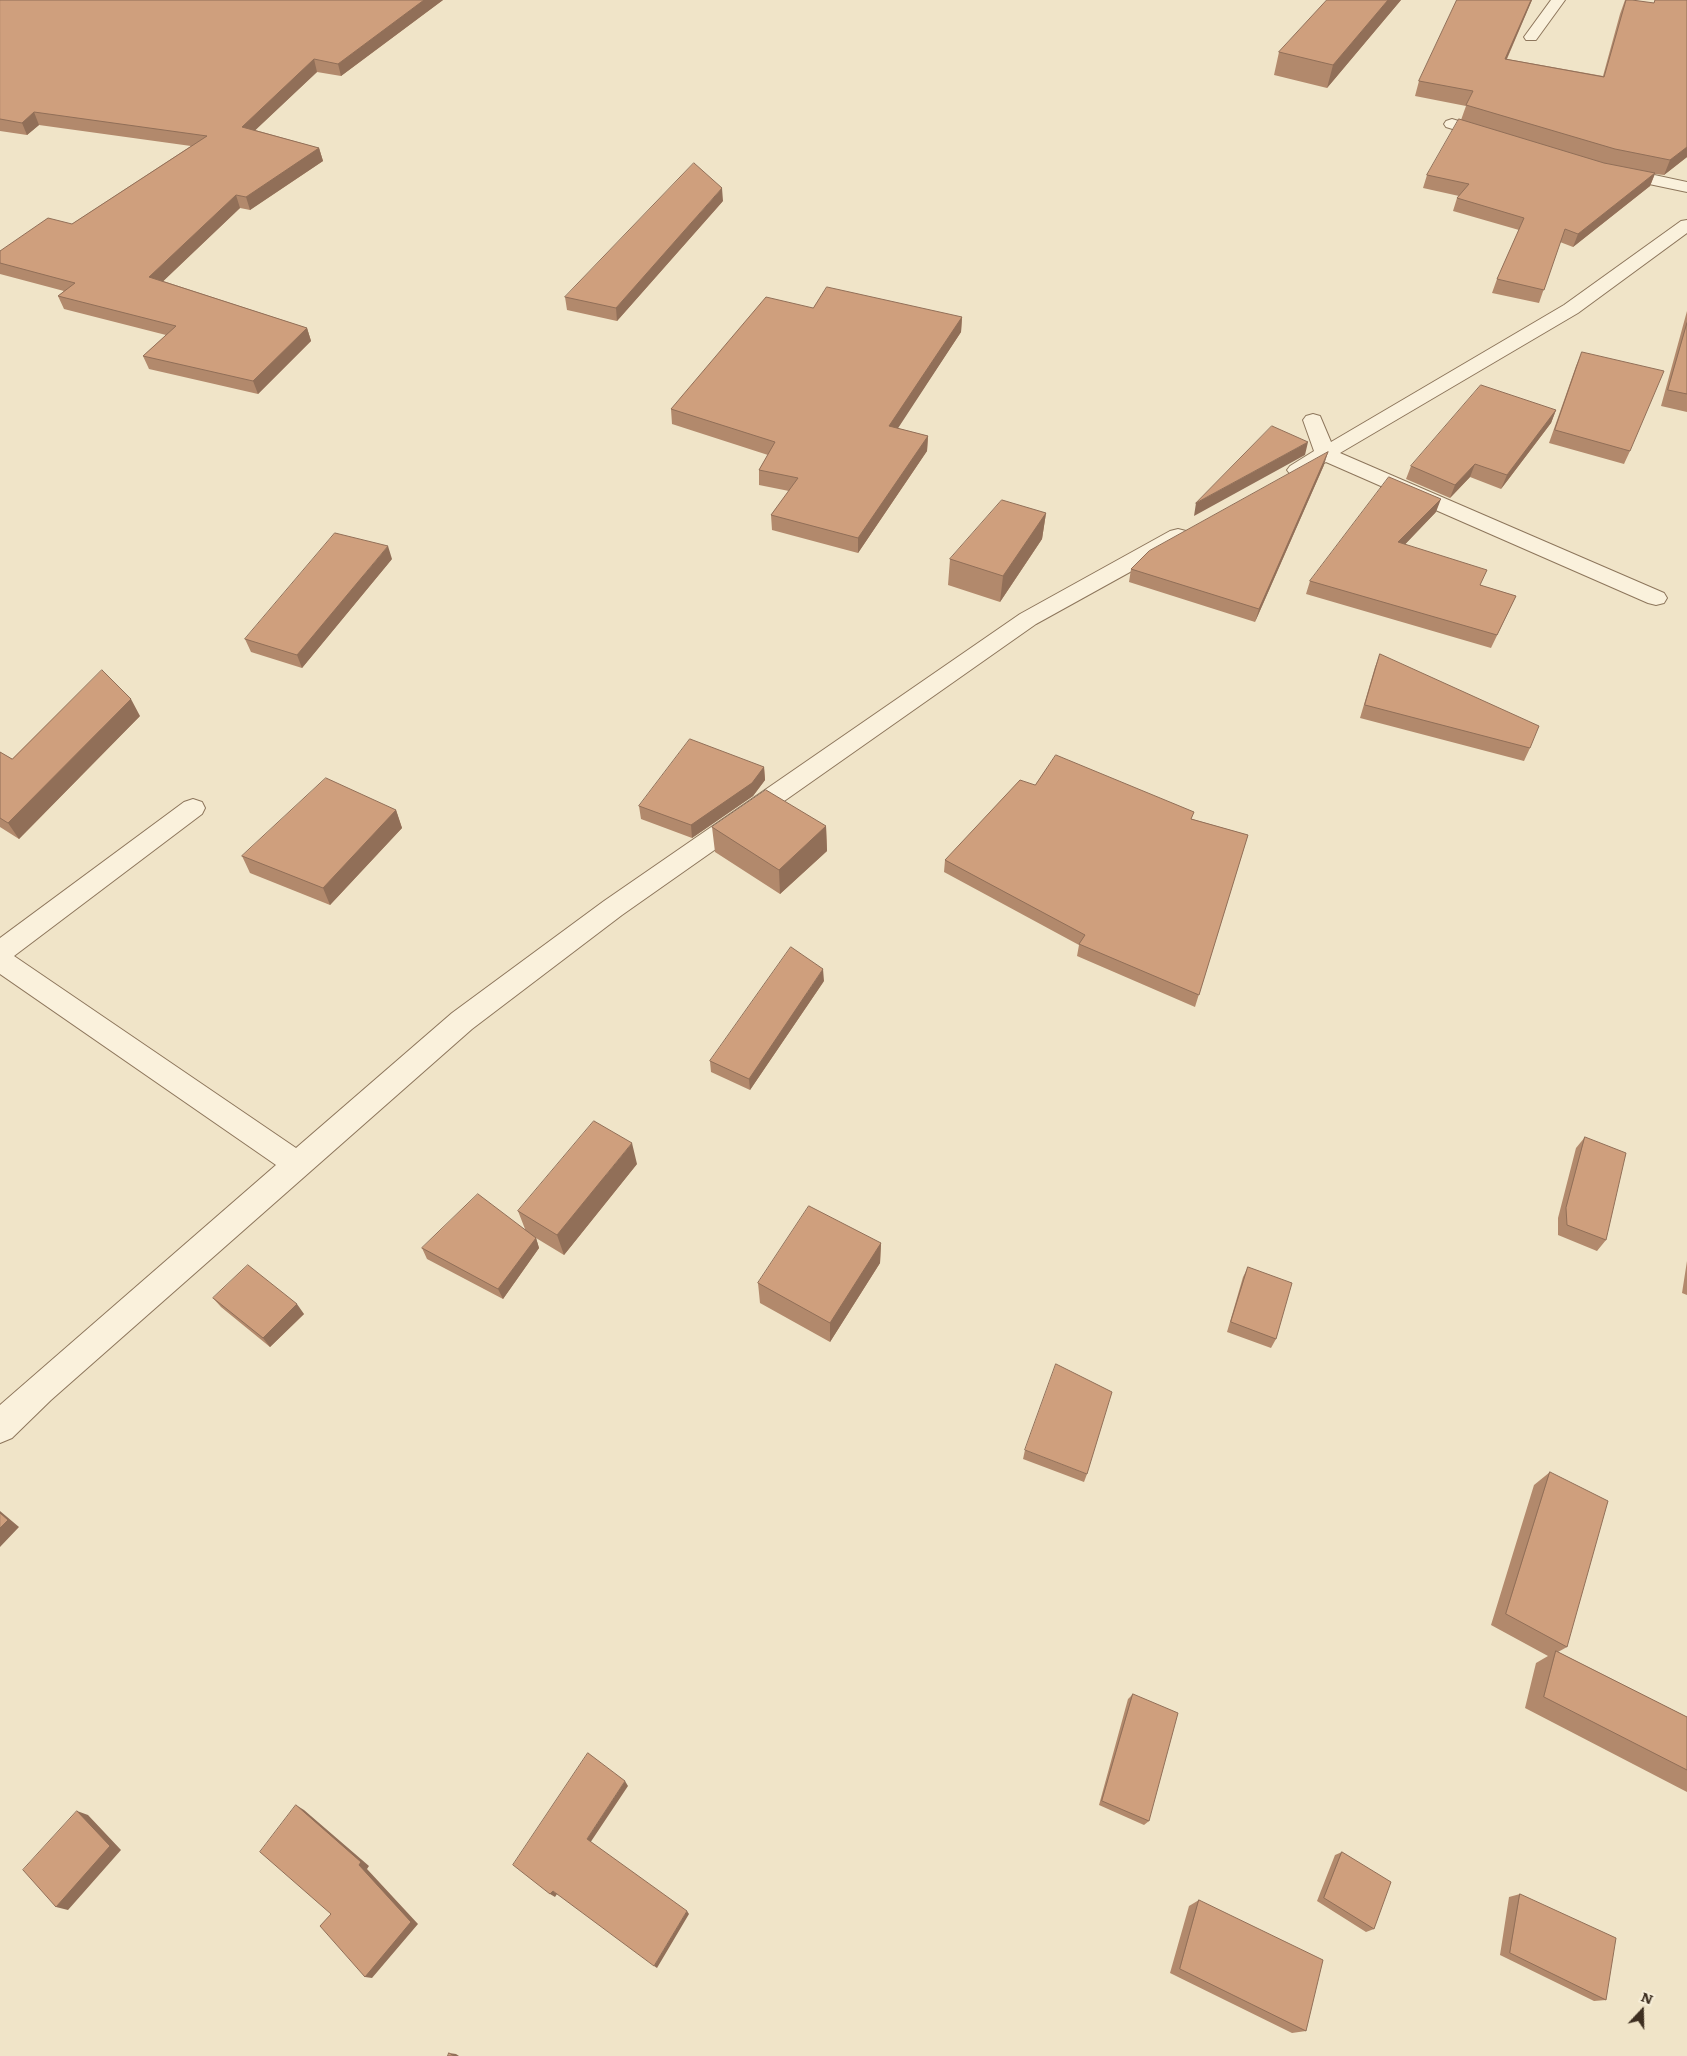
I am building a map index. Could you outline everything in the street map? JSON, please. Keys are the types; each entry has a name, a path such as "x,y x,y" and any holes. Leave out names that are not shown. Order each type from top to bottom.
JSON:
{"street":[{"path":"1531,37 1558,0"},
{"path":"1452,124 1510,141"},
{"path":"1605,170 1687,187"},
{"path":"1281,478 1572,309 1687,225"},
{"path":"1313,420 1325,454 1656,598"},
{"path":"0,1427 40,1389 462,1021 613,908 1028,619 1194,527"},
{"path":"0,952 193,808"},
{"path":"0,960 297,1164"}],"building":[{"path":"0,0 424,0 338,64 314,59 242,127 319,148 246,197 236,195 149,277 307,328 253,381 143,356 176,326 58,296 75,283 0,263 0,251 48,218 72,224 207,136 34,112 22,123 0,119"},
{"path":"1327,0 1388,0 1333,65 1279,52"},
{"path":"1457,0 1531,0 1505,59 1604,77 1626,0 1654,3 1655,0 1687,0 1687,147 1670,160 1615,149 1466,105 1473,91 1419,81"},
{"path":"1459,119 1604,163 1655,173 1578,234 1565,229 1544,290 1497,279 1524,218 1457,198 1469,184 1427,175"},
{"path":"694,163 722,188 616,308 565,297"},
{"path":"827,287 962,317 889,426 928,436 858,538 771,515 798,478 759,470 775,442 671,409 766,297 813,308"},
{"path":"1687,323 1687,394 1668,390"},
{"path":"1582,352 1664,371 1630,451 1555,430"},
{"path":"1481,385 1556,410 1507,475 1475,464 1455,485 1411,466"},
{"path":"1272,426 1308,442 1196,503"},
{"path":"1328,452 1259,609 1131,569 1149,551"},
{"path":"1389,477 1441,499 1398,542 1487,570 1480,585 1516,596 1497,635 1310,581"},
{"path":"1002,500 1046,513 1003,576 950,559"},
{"path":"335,533 388,546 297,655 245,639"},
{"path":"1380,654 1539,726 1530,748 1365,705"},
{"path":"102,670 131,699 8,823 0,818 0,752 12,759"},
{"path":"690,739 764,767 752,783 691,825 639,806"},
{"path":"1056,755 1194,812 1191,819 1248,835 1199,995 1079,944 1085,935 945,860 1020,780 1035,785"},
{"path":"326,778 396,810 323,888 242,856"},
{"path":"766,790 826,826 779,870 712,827"},
{"path":"791,947 823,969 749,1079 710,1061"},
{"path":"594,1121 632,1143 557,1235 518,1211"},
{"path":"1585,1137 1626,1153 1606,1240 1567,1225 1566,1208"},
{"path":"478,1194 536,1238 498,1289 422,1248"},
{"path":"809,1206 881,1243 830,1323 758,1283"},
{"path":"248,1265 297,1304 263,1338 213,1298"},
{"path":"1248,1267 1292,1283 1276,1339 1231,1322"},
{"path":"1056,1364 1112,1392 1087,1474 1025,1450"},
{"path":"1550,1472 1608,1501 1567,1647 1506,1614"},
{"path":"0,1513 8,1520 0,1528"},
{"path":"1556,1651 1687,1717 1687,1770 1544,1697"},
{"path":"1133,1694 1178,1713 1149,1821 1102,1801"},
{"path":"588,1753 625,1781 587,1839 687,1911 654,1966 553,1891 550,1894 513,1865"},
{"path":"296,1805 361,1862 359,1865 411,1922 365,1977 320,1926 331,1914 260,1852"},
{"path":"77,1811 110,1846 56,1907 23,1870"},
{"path":"1342,1852 1391,1882 1374,1929 1324,1898"},
{"path":"1520,1894 1616,1938 1606,2000 1510,1953"},
{"path":"1199,1900 1323,1960 1306,2031 1180,1969"}]}
